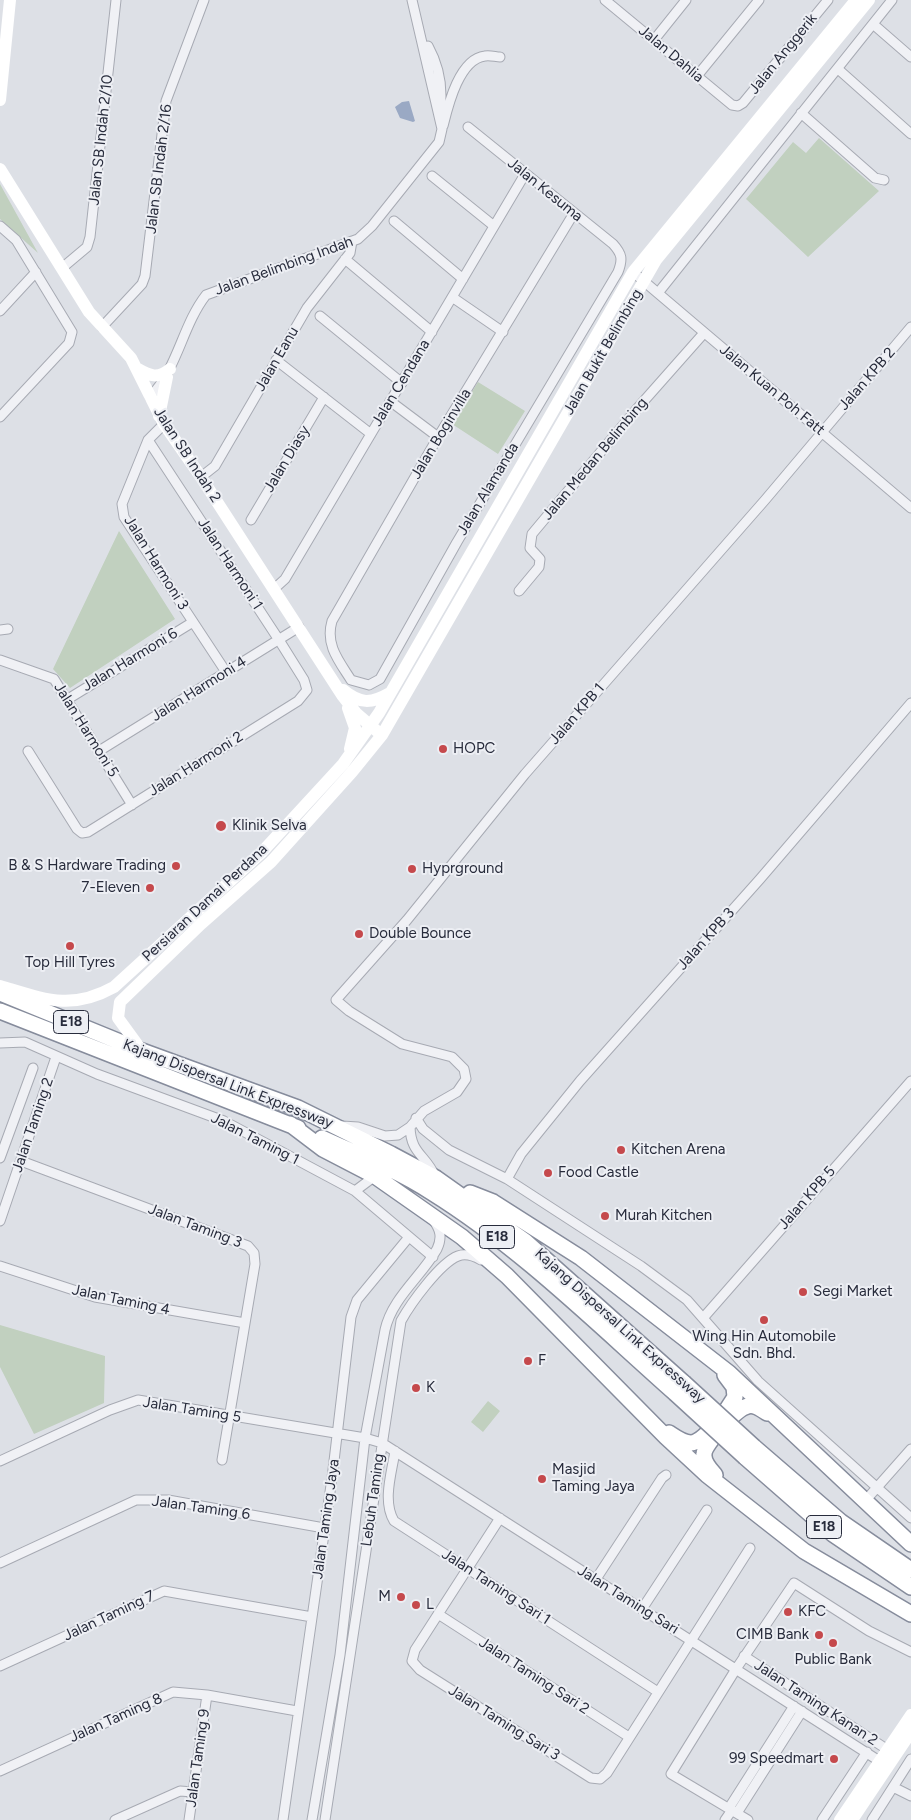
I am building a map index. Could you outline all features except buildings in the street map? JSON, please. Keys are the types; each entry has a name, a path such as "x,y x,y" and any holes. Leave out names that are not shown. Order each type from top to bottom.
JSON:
{"highway":[{"name":"Kajang Dispersal Link Expressway","path":"0,993 142,1051 298,1108 337,1126 436,1178 453,1189 525,1241 749,1452 833,1534 911,1587"},
{"name":"Kajang Dispersal Link Expressway","path":"0,1011 290,1124 384,1166 430,1191 517,1252 679,1388"},
{"path":"290,1124 323,1150 375,1176 462,1237 506,1276 707,1475 740,1502 804,1552 911,1614"},
{"path":"453,1189 494,1202 581,1258 729,1373 783,1426 911,1544"},
{"path":"651,1421 681,1441 691,1443 702,1439 735,1397 734,1388 727,1377 710,1359"},
{"path":"740,1502 706,1464 704,1454 708,1444 736,1413 745,1406 753,1405 762,1409 783,1426"},
{"name":"Kajang Dispersal Link Expressway","path":"749,1452 841,1522 911,1570"}],"main road":[{"path":"0,100 3,32 10,0"},
{"name":"Jalan Bukit Belimbing","path":"371,726 530,454 638,276 856,0"},
{"name":"Jalan Bukit Belimbing","path":"382,734 638,276 684,224 869,0"},
{"name":"Jalan SB Indah 2","path":"0,170 89,312 102,328 125,348 138,369 161,420 201,477 333,682 356,713 382,734"},
{"path":"138,369 149,376 156,377 168,373 161,420"},
{"path":"333,682 354,699 365,702 376,701 390,693"},
{"path":"342,695 353,718 355,728 354,740 343,764"},
{"name":"Persiaran Damai Perdana","path":"0,986 51,1002 68,1003 99,996 114,987 262,852 343,764 371,726"},
{"name":"Persiaran Damai Perdana","path":"142,1051 118,1018 118,1009 124,996 271,862 352,772 382,734"},
{"path":"852,1820 885,1764 888,1750 910,1718"},
{"path":"840,1820 911,1732"}],"street":[{"name":"Jalan SB Indah 2/10","path":"62,268 87,247 90,237 116,0"},
{"name":"Jalan SB Indah 2/16","path":"102,328 142,284 145,276 166,102 204,0"},
{"path":"412,0 442,129"},
{"name":"Jalan Dahlia","path":"605,0 732,105 738,106"},
{"path":"654,40 686,0"},
{"path":"697,76 759,0"},
{"name":"Jalan Anggerik","path":"738,106 743,103 828,0"},
{"path":"658,293 892,0"},
{"path":"873,24 911,57"},
{"name":"Jalan Belimbing Indah","path":"150,397 168,373 196,308 206,294 352,241 365,234 439,142 456,84 464,71 476,60 484,56 500,57"},
{"path":"838,69 911,134"},
{"path":"801,113 875,178 884,180"},
{"name":"Jalan Kesuma","path":"468,127 621,253"},
{"name":"Jalan Cendana","path":"274,589 285,579 525,174"},
{"path":"432,176 494,226"},
{"name":"Jalan Boginvilla","path":"338,660 328,633 332,621 438,437 574,213"},
{"path":"394,221 463,279"},
{"path":"0,226 16,240 72,332 69,343 0,418"},
{"name":"Jalan Eanu","path":"201,477 215,466 307,308 345,259 352,246 352,241"},
{"name":"Jalan Alamanda","path":"338,660 351,680 369,685 380,679 457,542 618,272 622,262 621,253"},
{"path":"345,259 432,332"},
{"path":"0,311 36,272"},
{"name":"Jalan Kuan Poh Fatt","path":"638,276 911,508"},
{"path":"452,297 503,332"},
{"path":"320,316 402,383"},
{"name":"Jalan KPB 2","path":"822,431 911,327"},
{"name":"Jalan Medan Belimbing","path":"519,592 539,567 540,560 530,548 532,534 635,411 704,333"},
{"path":"276,360 371,434"},
{"name":"Jalan Diasy","path":"251,520 324,397"},
{"path":"390,401 438,437"},
{"name":"Jalan Harmoni 3","path":"161,420 148,440 122,504 124,517 226,672"},
{"name":"Jalan KPB 1","path":"416,1118 457,1092 466,1078 464,1069 452,1058 402,1044 349,1011 336,1000 407,920 525,774 765,500 822,431"},
{"name":"Jalan Harmoni 1","path":"148,440 279,640 304,680 307,690"},
{"name":"Jalan Harmoni 6","path":"68,699 193,622"},
{"name":"Jalan Harmoni 4","path":"99,751 299,628"},
{"name":"Jalan Harmoni 5","path":"0,660 54,678 132,804"},
{"path":"325,669 338,660"},
{"name":"Jalan Harmoni 2","path":"28,751 77,829 82,833 88,832 298,701 307,690"},
{"name":"Jalan KPB 3","path":"508,1179 521,1154 584,1076 760,879 911,703"},
{"name":"Jalan Taming 1","path":"0,1043 25,1042 44,1049 56,1057 224,1121 355,1191 433,1257"},
{"name":"Jalan Taming 2","path":"0,1221 2,1208 21,1161 56,1057"},
{"path":"0,1155 33,1068"},
{"name":"Jalan KPB 5","path":"704,1317 911,1081"},
{"path":"337,1126 358,1127 392,1136 410,1127 416,1118 423,1129 449,1150 508,1179 648,1271 687,1300 704,1317 758,1381 911,1518"},
{"path":"410,1127 413,1147 430,1166 436,1178"},
{"name":"Jalan Taming 3","path":"21,1161 248,1246 254,1254 255,1264 222,1460"},
{"path":"355,1191 375,1176"},
{"name":"Lebuh Taming","path":"312,1820 340,1654 365,1438 388,1317 395,1304 433,1257 441,1239 439,1228 427,1211"},
{"name":"Jalan Taming Jaya","path":"283,1820 337,1434 351,1317 357,1300 409,1237"},
{"name":"Lebuh Taming","path":"325,1820 398,1332 406,1312 443,1267 460,1255 472,1255 506,1276"},
{"name":"Jalan Taming 4","path":"0,1266 95,1297 245,1323"},
{"name":"Jalan Taming 5","path":"0,1462 110,1410 138,1400 365,1438"},
{"name":"Jalan Taming Sari","path":"365,1438 382,1443 395,1451 885,1764"},
{"path":"865,1501 911,1449"},
{"name":"Jalan Taming Sari 1","path":"395,1451 388,1499 390,1515 394,1521 658,1692"},
{"path":"596,1580 662,1478 666,1475"},
{"name":"Jalan Taming 6","path":"0,1563 136,1500 168,1500 324,1528"},
{"path":"642,1609 707,1510"},
{"path":"438,1614 500,1518"},
{"path":"629,1737 750,1548"},
{"path":"748,1820 671,1774 744,1656 794,1583 869,1631 911,1652"},
{"name":"Jalan Taming 7","path":"0,1666 164,1591 312,1617"},
{"name":"Jalan Taming Sari 3","path":"438,1614 414,1650 412,1661 420,1670 591,1778 600,1779 607,1773 629,1737"},
{"name":"Jalan Taming Sari 2","path":"438,1614 629,1737"},
{"name":"Jalan Taming Kanan 2","path":"744,1656 888,1750"},
{"name":"Jalan Taming 8","path":"0,1771 173,1692 207,1695 297,1711"},
{"name":"Jalan Taming 9","path":"188,1820 207,1695"},
{"path":"725,1820 733,1811 798,1709"},
{"path":"822,1820 867,1752"},
{"path":"872,1820 911,1759"},
{"path":"893,1787 911,1796"},
{"path":"115,1820 180,1791 192,1792"}],"green space":[{"path":"819,138 879,191 808,257 746,199 793,142 806,153"},
{"path":"0,184 38,253 0,219"},
{"path":"478,382 525,411 498,454 452,424"},
{"path":"119,531 175,619 70,688 53,669"},
{"path":"0,1325 105,1356 104,1403 34,1434 0,1367"},
{"path":"488,1401 500,1411 483,1432 471,1422"}],"water":[{"path":"409,101 415,121 413,122 400,118 395,107 402,102"}],"place":[{"name":"HOPC","path":"443,749"},
{"name":"Klinik Selva","path":"221,826"},
{"name":"B & S Hardware Trading","path":"176,866"},
{"name":"Hyprground","path":"412,869"},
{"name":"7-Eleven","path":"150,888"},
{"name":"Double Bounce","path":"359,934"},
{"name":"Top Hill Tyres","path":"70,946"},
{"name":"Kitchen Arena","path":"621,1150"},
{"name":"Food Castle","path":"548,1173"},
{"name":"Murah Kitchen","path":"605,1216"},
{"name":"Segi Market","path":"803,1292"},
{"name":"Wing Hin Automobile Sdn. Bhd.","path":"764,1320"},
{"name":"F","path":"528,1361"},
{"name":"K","path":"416,1388"},
{"name":"Masjid Taming Jaya","path":"542,1479"},
{"name":"M","path":"401,1597"},
{"name":"L","path":"416,1605"},
{"name":"KFC","path":"788,1612"},
{"name":"CIMB Bank","path":"819,1635"},
{"name":"Public Bank","path":"833,1643"},
{"name":"99 Speedmart","path":"834,1759"}]}
